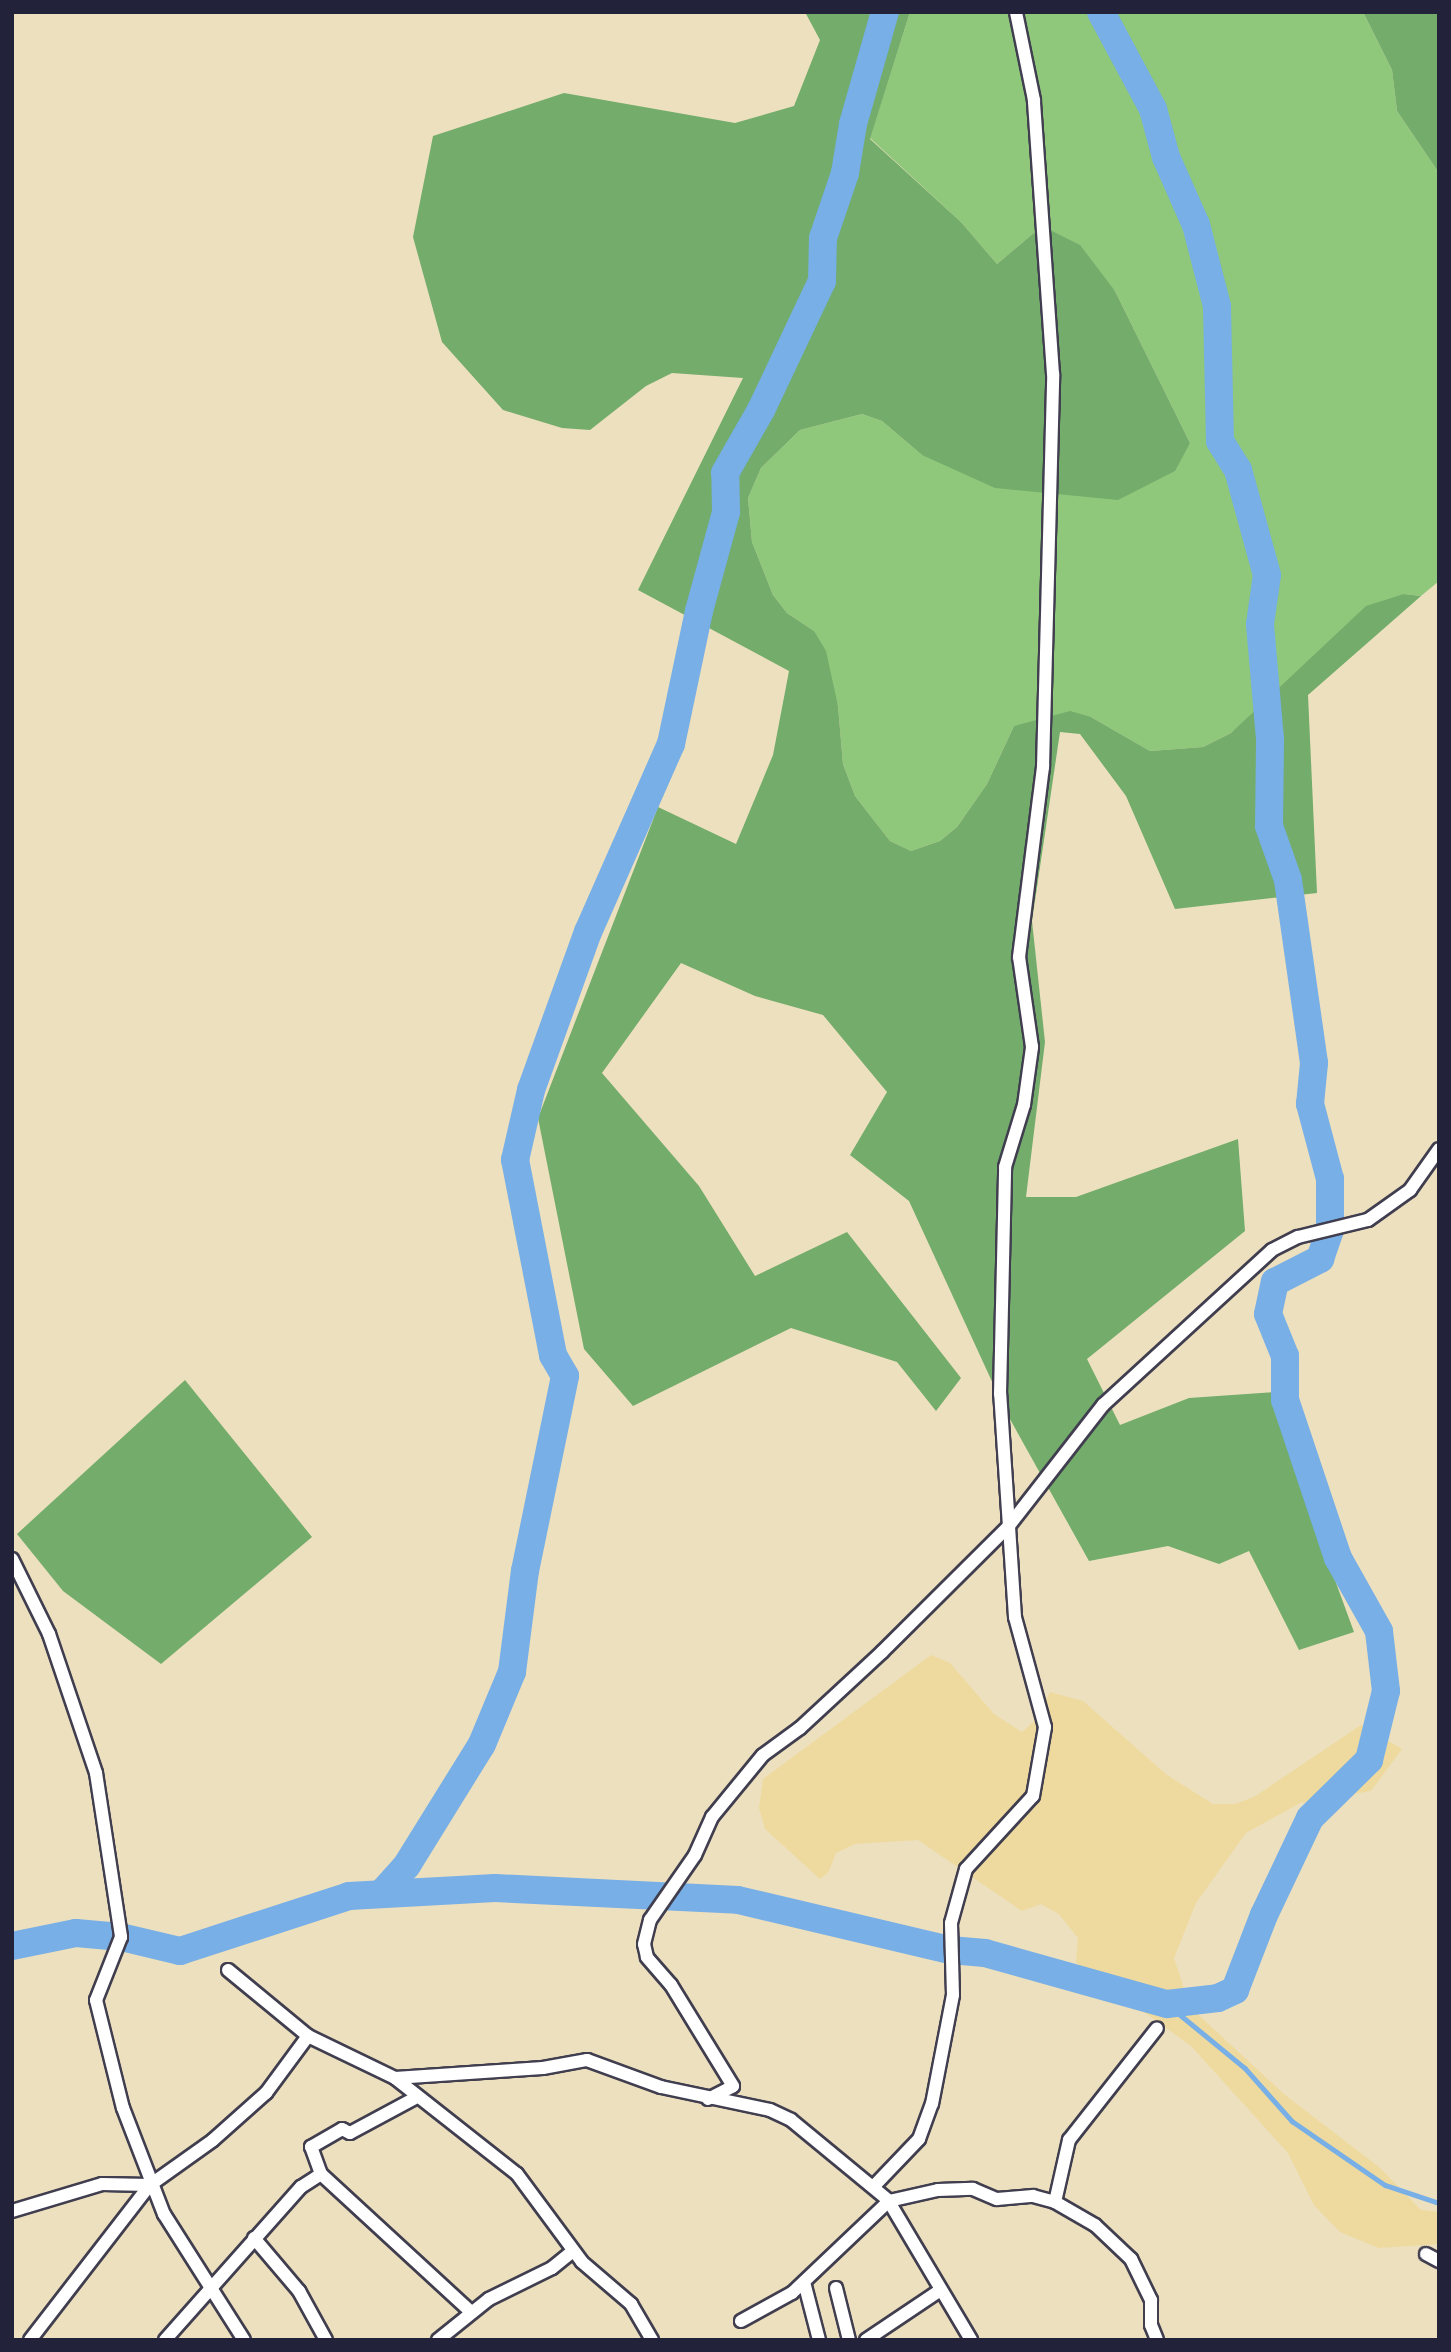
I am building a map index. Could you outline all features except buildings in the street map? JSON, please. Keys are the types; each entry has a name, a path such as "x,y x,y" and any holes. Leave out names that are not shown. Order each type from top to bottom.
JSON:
{"street":[{"path":"875,2185 919,2139 932,2104 953,1995 951,1923 966,1869 1033,1796 1045,1727 1015,1617 1008,1527 999,1313 1005,1167 1024,1105 1032,1047 1019,957 1043,767 1053,374 1034,100 1016,12"},
{"path":"708,2099 733,2086 671,1985 646,1957 650,1920 695,1855 712,1817 763,1755 800,1728 882,1652 1008,1527 1103,1405 1272,1250 1298,1237 1368,1220 1410,1190 1439,1149"},
{"path":"12,1559 49,1634 96,1773 121,1937 96,2000 124,2108 150,2185 244,2340"},
{"path":"228,1970 308,2036 395,2078 517,2174 573,2251 631,2304 652,2340"},
{"path":"1055,2202 1069,2140 1157,2028"},
{"path":"30,2340 150,2185 213,2140 267,2093 308,2036"},
{"path":"395,2078 543,2068 587,2060 708,2099 769,2110 791,2120 875,2185 888,2201 939,2291 971,2340"},
{"path":"416,2097 350,2133 342,2129 310,2147 321,2174 470,2311"},
{"path":"165,2340 211,2285 301,2187 321,2174"},
{"path":"12,2211 102,2185 150,2185"},
{"path":"741,2321 804,2282 888,2201 938,2190 973,2189 997,2199 1032,2196 1055,2202 1095,2225 1131,2259 1151,2300 1151,2325 1157,2340"},
{"path":"254,2238 299,2291 326,2340"},
{"path":"442,2338 470,2311 573,2251"},
{"path":"1426,2254 1439,2261"},
{"path":"804,2282 819,2340"},
{"path":"836,2288 849,2340"},
{"path":"866,2340 939,2291"}],"green space":[{"path":"805,12 910,12 870,139 961,222 997,264 1042,226 1080,245 1115,291 1190,443 1175,471 1118,500 995,488 922,455 882,421 862,414 800,430 761,468 748,498 752,542 773,595 787,613 814,631 826,651 838,706 843,764 855,796 890,841 911,851 940,841 957,827 987,784 1014,726 1070,711 1091,717 1150,751 1203,747 1231,733 1366,606 1404,594 1421,596 1308,695 1317,893 1175,909 1126,796 1080,734 1060,732 1032,921 1045,1042 1026,1197 1076,1197 1238,1139 1245,1231 1087,1359 1120,1425 1189,1398 1274,1392 1305,1498 1354,1632 1299,1650 1249,1551 1219,1564 1168,1546 1089,1561 1006,1412 909,1201 850,1155 887,1092 823,1015 755,996 681,963 602,1073 699,1186 755,1276 847,1232 961,1378 936,1411 897,1362 791,1328 633,1406 584,1349 538,1118 658,807 736,844 773,755 789,671 638,590 743,378 672,373 646,386 590,430 562,428 503,410 442,342 413,237 433,136 564,93 735,123 794,106 820,40"},
{"path":"910,12 1363,12 1392,70 1397,111 1439,173 1439,581 1421,596 1404,594 1231,733 1203,747 1150,751 1091,717 1014,726 987,784 957,827 940,841 911,851 890,841 855,796 843,764 838,706 814,631 787,613 773,595 752,542 748,498 761,468 800,430 862,414 882,421 922,455 1190,443 1115,291 1042,226 997,264 961,222 870,138"},
{"path":"1363,12 1439,12 1439,173 1397,111 1392,70"},
{"path":"185,1380 312,1537 161,1664 63,1591 17,1534"}],"sand":[{"path":"931,1655 950,1663 994,1714 1022,1732 1037,1719 1050,1692 1083,1701 1167,1775 1213,1804 1235,1804 1254,1797 1361,1725 1402,1749 1371,1791 1300,1803 1246,1833 1196,1903 1174,1958 1190,2007 1285,2095 1379,2167 1421,2210 1439,2212 1439,2244 1379,2248 1340,2232 1314,2205 1288,2153 1191,2046 1076,1963 1078,1938 1059,1914 1041,1904 1022,1911 918,1840 855,1844 836,1853 828,1873 820,1879 765,1829 759,1808 763,1779"}],"waterway":[{"path":"381,1894 407,1865 482,1744 512,1672 525,1571 565,1376 553,1355 515,1160 531,1090 588,932 671,744 699,611 726,512 725,473 761,410 822,281 823,238 845,173 853,124 885,12"},
{"path":"12,1946 76,1933 121,1937 180,1951 349,1896 495,1888 738,1900 950,1950 985,1953 1167,2004 1218,1998 1235,1990 1264,1915 1310,1818 1369,1760 1386,1691 1379,1631 1338,1558 1285,1400 1285,1356 1268,1314 1275,1282 1320,1259 1330,1230 1330,1179 1310,1104 1314,1063 1288,880 1269,826 1270,739 1260,624 1267,575 1238,470 1220,441 1217,306 1196,225 1166,157 1153,109 1101,12"},
{"path":"1167,2004 1245,2068 1292,2121 1385,2185 1439,2203"}]}
